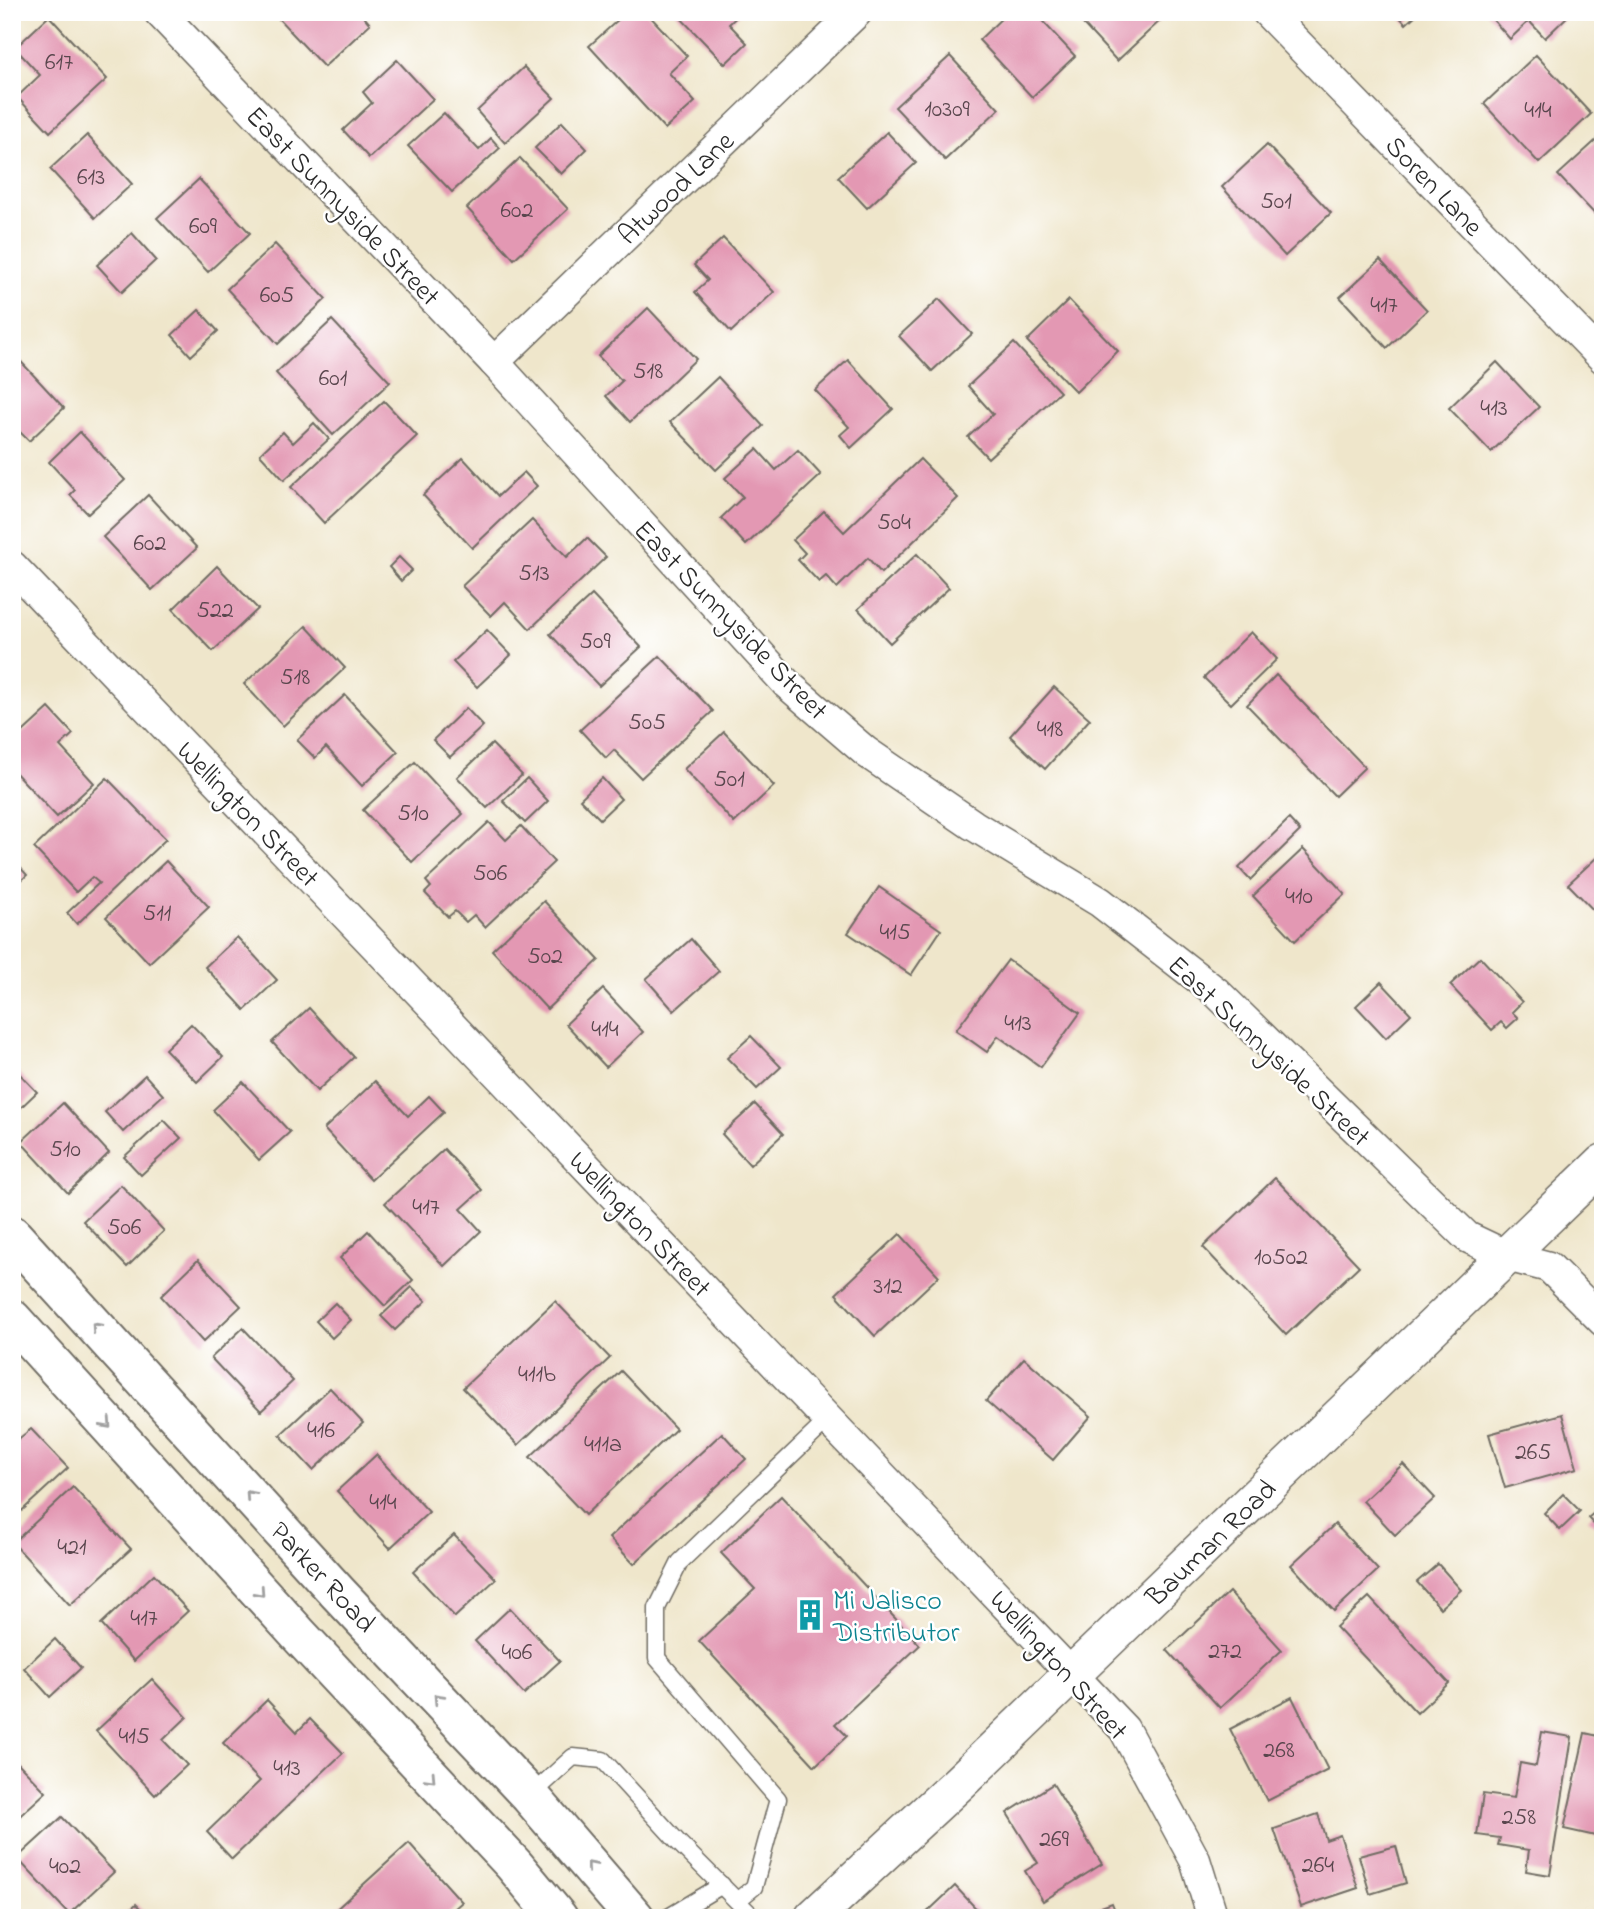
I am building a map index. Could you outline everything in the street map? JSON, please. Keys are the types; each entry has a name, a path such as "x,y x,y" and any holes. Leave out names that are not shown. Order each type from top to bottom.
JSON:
{"main road":[{"name":"Parker Road","path":"12,1235 338,1593 530,1796 635,1918"},
{"name":"Parker Road","path":"12,1319 298,1634 514,1865 558,1918"},
{"path":"298,1634 338,1593"}],"street":[{"name":"East Sunnyside Street","path":"159,12 494,362 786,684 866,752 973,825 1100,902 1216,992 1467,1237 1507,1256 1549,1267 1603,1321"},
{"name":"Atwood Lane","path":"494,362 857,12"},
{"name":"Soren Lane","path":"1267,12 1603,358"},
{"name":"Wellington Street","path":"12,566 1124,1729 1195,1860 1213,1918"},
{"name":"Bauman Road","path":"813,1918 1073,1674 1603,1163"}],"lane":[{"path":"738,1900 754,1887 778,1799 657,1658 657,1608 680,1562 829,1419"},
{"path":"530,1796 573,1757 603,1760 754,1918"},
{"path":"667,1918 722,1885"}],"building":[{"path":"280,12 360,12 370,24 324,67 276,16"},
{"path":"613,12 646,12 687,56 669,73 695,102 665,129 589,46 619,19"},
{"path":"675,12 742,12 729,24 747,43 725,64"},
{"path":"1008,12 1034,12 1075,56 1032,97 979,40"},
{"path":"1072,12 1156,12 1162,19 1117,61"},
{"path":"1395,12 1419,12 1406,24"},
{"path":"1486,12 1572,12 1545,38 1529,21 1510,39"},
{"path":"49,16 107,79 50,132 17,97 40,75 15,48"},
{"path":"1536,55 1591,114 1539,163 1484,104"},
{"path":"950,56 999,109 945,160 895,107"},
{"path":"397,60 433,99 369,158 343,130 372,103 363,92"},
{"path":"524,67 554,98 505,143 477,111"},
{"path":"444,113 479,150 491,138 500,148 452,192 408,146"},
{"path":"562,122 587,149 561,174 535,148"},
{"path":"887,132 916,163 867,208 838,177"},
{"path":"1603,134 1603,223 1558,175"},
{"path":"87,135 132,184 95,218 50,169"},
{"path":"1267,145 1331,213 1285,256 1222,187"},
{"path":"520,158 568,209 514,259 467,208"},
{"path":"199,179 250,233 208,272 157,218"},
{"path":"132,233 156,260 122,292 97,265"},
{"path":"723,238 774,292 731,332 695,292 708,280 694,265"},
{"path":"275,244 326,299 278,344 227,289"},
{"path":"1380,260 1427,310 1387,348 1340,297"},
{"path":"939,299 972,334 932,371 899,336"},
{"path":"1069,300 1118,351 1076,392 1027,341"},
{"path":"648,308 696,359 630,422 606,396 622,381 598,356"},
{"path":"199,310 218,331 191,356 172,335"},
{"path":"332,320 390,382 333,435 276,373"},
{"path":"1014,343 1060,392 988,458 968,437 993,414 968,386"},
{"path":"12,352 64,408 29,441 12,424"},
{"path":"848,360 893,409 851,448 840,435 849,427 815,390"},
{"path":"1497,362 1539,407 1491,452 1449,408"},
{"path":"718,377 763,426 716,470 670,422"},
{"path":"384,401 417,436 324,523 291,487"},
{"path":"314,423 329,439 284,480 260,454 283,432 293,443"},
{"path":"80,432 125,480 88,514 70,495 75,490 49,462"},
{"path":"757,449 776,470 798,450 821,475 746,545 721,518 743,497 725,478"},
{"path":"463,458 498,496 524,472 537,486 472,548 423,495"},
{"path":"920,459 958,498 881,573 868,558 837,588 826,576 819,582 798,560 805,553 793,540 824,511 844,532"},
{"path":"148,495 197,548 152,590 103,537"},
{"path":"532,520 567,557 587,538 606,557 530,629 505,602 491,616 462,586"},
{"path":"917,554 949,588 890,643 858,609"},
{"path":"399,557 412,570 401,581 389,567"},
{"path":"217,566 258,609 213,651 173,609"},
{"path":"592,595 641,647 599,686 550,634"},
{"path":"306,626 345,668 283,726 244,684"},
{"path":"487,630 511,655 477,687 453,662"},
{"path":"1251,632 1277,659 1231,704 1204,678"},
{"path":"660,656 713,711 641,778 614,750 606,758 580,730"},
{"path":"1276,675 1365,767 1335,796 1247,705"},
{"path":"1054,687 1090,719 1045,769 1010,736"},
{"path":"345,695 398,752 362,786 326,747 315,758 297,740"},
{"path":"49,708 73,734 60,746 94,783 57,817 12,769 12,742"},
{"path":"466,708 483,726 450,757 433,740"},
{"path":"724,732 774,786 734,823 684,769"},
{"path":"492,744 522,775 487,808 457,777"},
{"path":"415,762 463,814 412,862 363,810"},
{"path":"107,778 166,839 77,924 67,913 99,883 92,877 76,892 34,848"},
{"path":"527,778 548,801 525,823 503,801"},
{"path":"602,778 621,799 600,819 580,799"},
{"path":"1289,819 1300,831 1250,880 1239,868"},
{"path":"489,822 506,840 521,826 554,862 485,927 474,915 466,922 455,911 448,917 425,893 431,887 426,881"},
{"path":"1303,849 1345,894 1295,941 1253,896"},
{"path":"1597,857 1603,862 1603,920 1568,884"},
{"path":"166,861 209,907 149,963 106,917"},
{"path":"17,864 27,875 12,889 12,868"},
{"path":"879,887 941,930 911,975 848,933"},
{"path":"544,901 599,960 547,1009 492,950"},
{"path":"237,937 277,980 245,1010 205,967"},
{"path":"691,939 719,971 674,1011 646,979"},
{"path":"1480,957 1522,1002 1512,1012 1518,1018 1507,1028 1501,1022 1492,1030 1450,985"},
{"path":"1008,960 1080,1013 1041,1067 998,1036 987,1052 956,1030"},
{"path":"1381,982 1411,1014 1386,1038 1356,1006"},
{"path":"603,989 643,1032 606,1067 566,1024"},
{"path":"309,1008 354,1057 317,1091 272,1042"},
{"path":"191,1024 223,1057 197,1082 165,1049"},
{"path":"751,1036 781,1067 757,1089 727,1058"},
{"path":"12,1066 37,1092 12,1116"},
{"path":"145,1075 163,1095 123,1132 105,1112"},
{"path":"375,1081 408,1116 429,1096 444,1112 371,1180 324,1129"},
{"path":"243,1082 290,1132 259,1160 213,1110"},
{"path":"63,1103 109,1153 68,1193 21,1142"},
{"path":"755,1104 783,1134 750,1165 722,1134"},
{"path":"164,1120 181,1138 141,1175 124,1157"},
{"path":"444,1149 482,1190 461,1209 481,1231 444,1266 385,1203"},
{"path":"1275,1178 1359,1266 1286,1335 1203,1247"},
{"path":"121,1185 164,1231 127,1267 83,1221"},
{"path":"368,1231 413,1280 385,1306 340,1258"},
{"path":"900,1234 939,1276 875,1336 836,1294"},
{"path":"198,1260 241,1306 203,1342 161,1296"},
{"path":"412,1287 426,1301 395,1330 381,1316"},
{"path":"555,1301 610,1358 518,1445 463,1388"},
{"path":"335,1303 351,1320 332,1338 316,1321"},
{"path":"243,1328 293,1381 261,1411 211,1358"},
{"path":"1024,1358 1091,1416 1053,1460 986,1401"},
{"path":"621,1371 676,1429 585,1515 530,1457"},
{"path":"330,1388 363,1423 313,1470 280,1435"},
{"path":"1562,1414 1577,1468 1505,1488 1489,1434"},
{"path":"31,1429 68,1468 14,1518 12,1444"},
{"path":"722,1433 746,1459 634,1564 609,1538"},
{"path":"376,1455 429,1512 390,1548 337,1491"},
{"path":"1403,1464 1435,1498 1395,1535 1363,1501"},
{"path":"73,1487 131,1549 70,1605 13,1543"},
{"path":"1563,1494 1580,1511 1560,1530 1544,1513"},
{"name":"Mi Jalisco Distributor","path":"781,1496 920,1645 835,1724 847,1736 815,1766 699,1641 755,1589 721,1553"},
{"path":"1603,1505 1603,1534 1588,1518"},
{"path":"1335,1524 1378,1570 1334,1611 1291,1565"},
{"path":"454,1535 496,1579 455,1617 413,1572"},
{"path":"1438,1564 1461,1590 1440,1608 1417,1582"},
{"path":"154,1574 188,1611 134,1661 101,1624"},
{"path":"1229,1592 1282,1650 1220,1708 1167,1650"},
{"path":"1369,1597 1449,1683 1417,1713 1336,1627"},
{"path":"510,1608 560,1661 524,1694 475,1641"},
{"path":"55,1639 81,1668 50,1697 24,1668"},
{"path":"152,1679 187,1717 163,1740 187,1765 155,1795 96,1731"},
{"path":"1292,1697 1328,1770 1267,1801 1230,1729"},
{"path":"267,1700 297,1732 310,1719 343,1753 232,1859 207,1832 260,1781 223,1743"},
{"path":"1542,1732 1572,1737 1550,1875 1526,1871 1529,1850 1498,1845 1500,1838 1477,1835 1483,1794 1514,1798 1520,1763 1536,1766"},
{"path":"1585,1733 1603,1737 1603,1823 1600,1837 1564,1829"},
{"path":"18,1763 46,1792 12,1823 12,1768"},
{"path":"1053,1784 1102,1864 1043,1901 1025,1871 1038,1863 1007,1813"},
{"path":"1318,1814 1326,1840 1340,1835 1358,1888 1301,1907 1274,1829"},
{"path":"62,1817 114,1872 69,1914 17,1858"},
{"path":"409,1843 462,1902 444,1918 334,1918 331,1914"},
{"path":"1396,1846 1406,1883 1370,1894 1359,1856"},
{"path":"955,1886 985,1918 921,1918"},
{"path":"1112,1903 1118,1918 1074,1918 1074,1917"},
{"path":"136,1904 149,1918 121,1918"}],"place":[{"name":"Mi Jalisco Distributor","path":"810,1615"}]}
